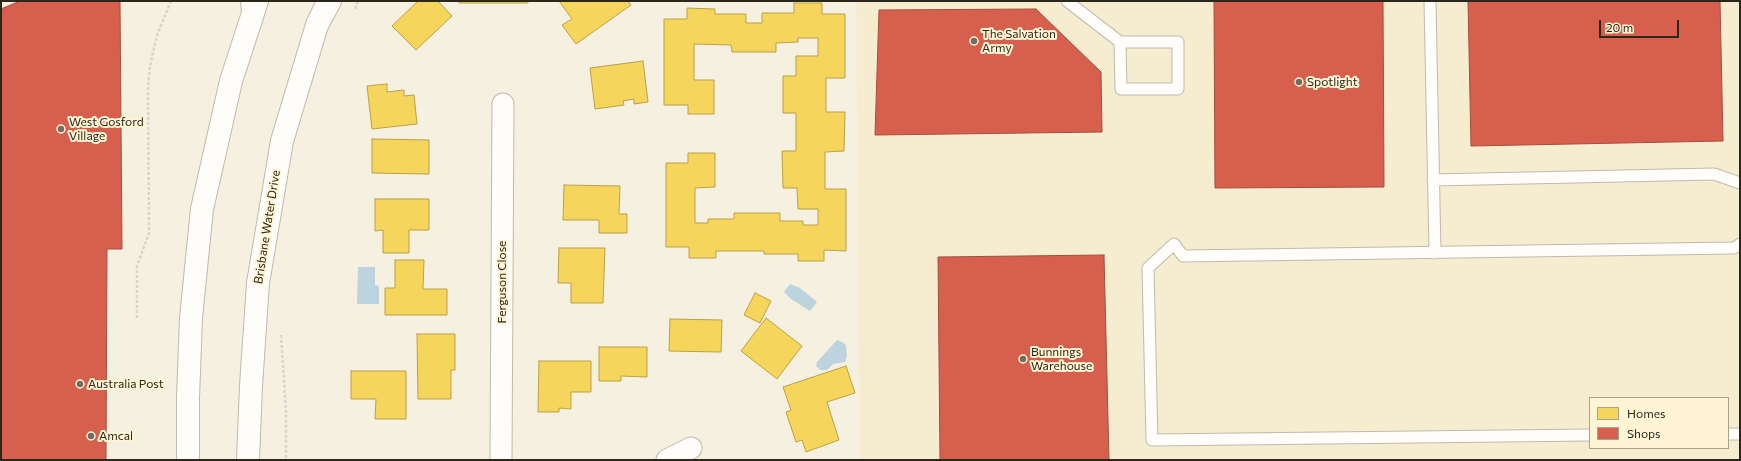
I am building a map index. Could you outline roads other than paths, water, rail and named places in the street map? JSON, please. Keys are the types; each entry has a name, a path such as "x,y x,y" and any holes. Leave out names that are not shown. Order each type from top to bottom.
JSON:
{"main road":[{"name":"Brisbane Water Drive","path":"248,460 258,283 282,141 317,25 329,1"},
{"path":"188,460 188,398 191,318 202,209 231,81 254,5"}],"street":[{"name":"Ferguson Close","path":"501,460 503,104"},
{"path":"667,460 691,448"}],"lane":[{"path":"1067,1 1120,42 1178,42 1178,90 1121,89 1120,42"},
{"path":"1430,1 1435,253"},
{"path":"1433,180 1714,174 1740,183"},
{"path":"1589,435 1152,440 1148,268 1174,244 1183,256 1734,248 1740,244"},
{"path":"1729,434 1740,434"}],"water":[{"path":"358,267 375,267 375,285 379,286 379,304 357,304"},
{"path":"790,284 800,288 817,302 810,311 791,299 784,292"},
{"path":"837,340 844,343 846,346 847,355 845,362 833,364 827,370 820,370 816,366 817,362"}],"place":[{"name":"The Salvation Army","path":"974,41"},
{"name":"Spotlight","path":"1299,82"},
{"name":"West Gosford Village","path":"61,129"},
{"name":"Bunnings Warehouse","path":"1023,359"},
{"name":"Australia Post","path":"80,384"},
{"name":"Amcal","path":"91,436"}]}
